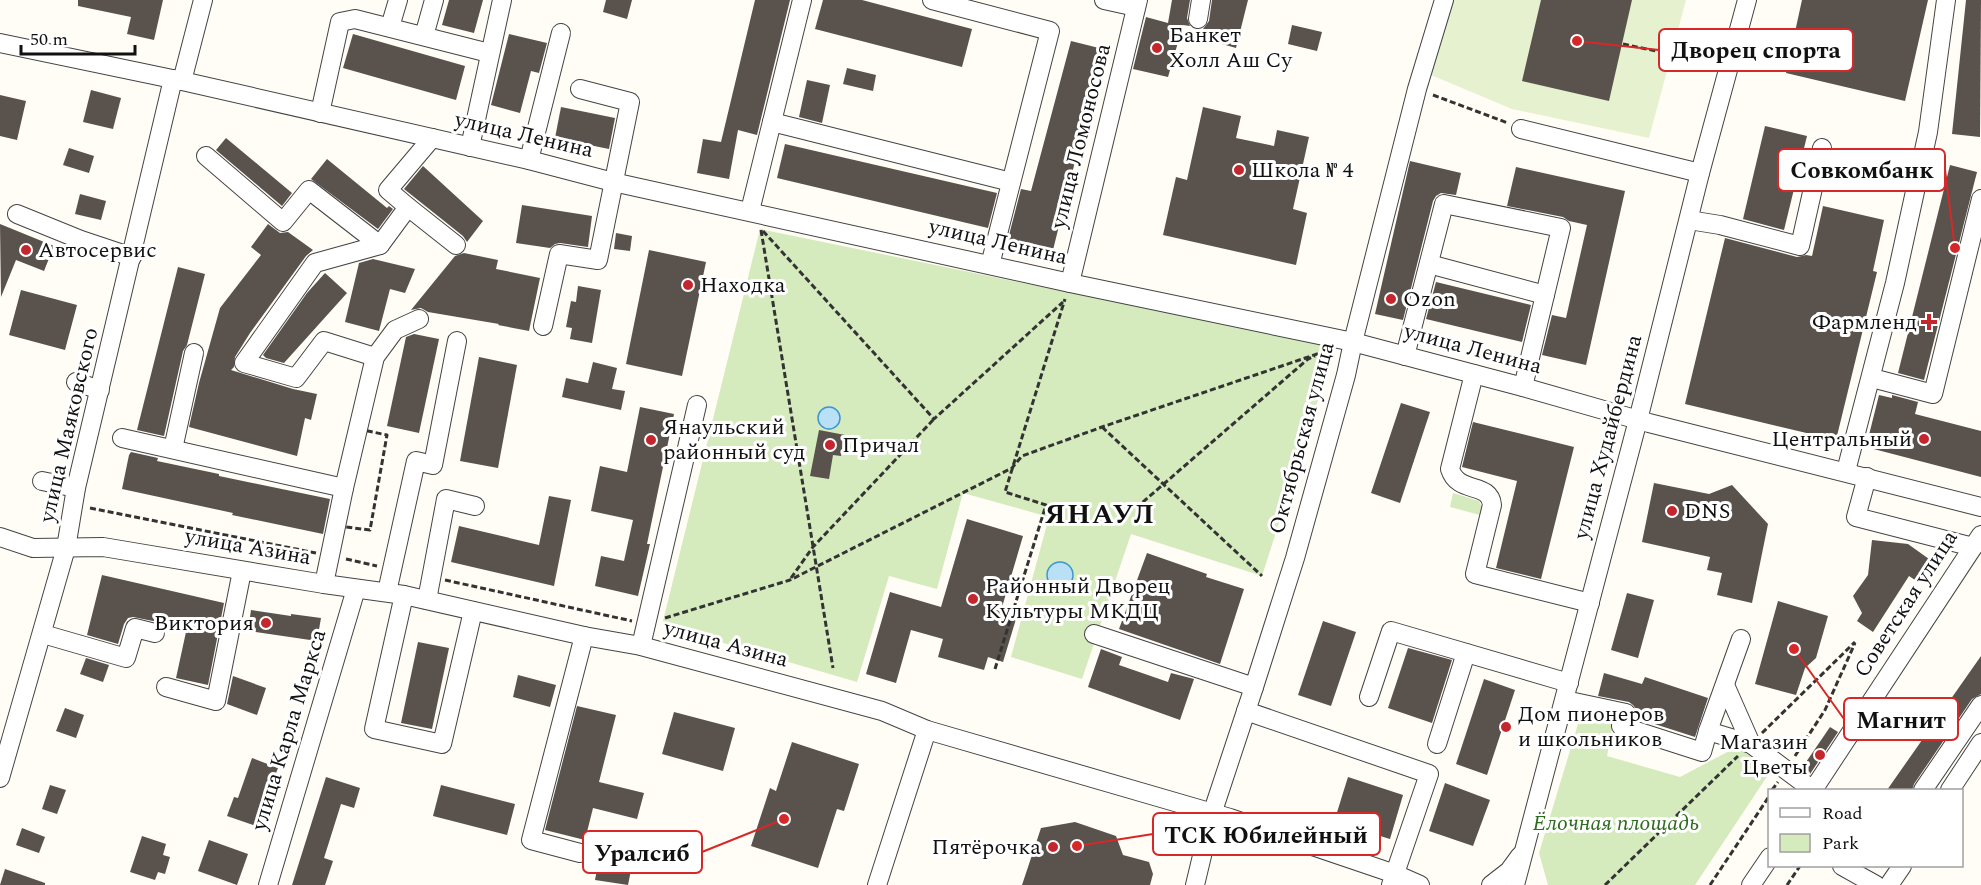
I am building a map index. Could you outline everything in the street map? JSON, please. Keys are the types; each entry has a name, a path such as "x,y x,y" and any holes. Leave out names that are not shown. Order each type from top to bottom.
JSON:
{"street":[{"name":"улица Маяковского","path":"1,771 66,548 74,497 132,257 178,80 203,0"},
{"path":"390,27 398,0"},
{"path":"424,36 434,0"},
{"path":"470,147 502,0"},
{"path":"750,211 802,0"},
{"path":"932,0 1050,31 990,265"},
{"path":"1104,0 1137,4"},
{"path":"1198,19 1202,0"},
{"name":"Октябрьская улица","path":"1195,885 1212,814 1298,546 1347,375 1353,342 1417,89 1444,0"},
{"name":"улица Худайбердина","path":"1515,885 1747,0"},
{"path":"1846,471 1895,283 1928,132 1946,0"},
{"name":"улица Ломоносова","path":"1070,283 1137,4"},
{"path":"320,113 340,22 355,19 489,53"},
{"path":"530,160 561,33"},
{"name":"улица Ленина","path":"0,43 178,80 530,160 613,182 1070,283 1353,342 1638,420 1981,507"},
{"path":"543,326 559,254 598,260 630,102 580,89"},
{"path":"772,122 1011,182"},
{"path":"1521,129 1700,173"},
{"path":"432,138 388,190 456,245"},
{"path":"1689,220 1720,225 1800,246 1822,148"},
{"path":"206,156 284,222 309,190 380,245"},
{"path":"1872,378 1933,394 1981,199"},
{"path":"1405,356 1444,204 1561,228 1523,387"},
{"path":"375,357 324,341 296,378 244,363 315,263 380,245 408,207"},
{"path":"17,214 81,240 132,257"},
{"path":"1429,264 1545,295"},
{"path":"324,584 375,357 395,330 419,319"},
{"path":"457,341 433,465 416,461 392,568 396,594 374,729 442,744 473,611"},
{"path":"173,449 194,353"},
{"path":"1474,374 1450,468 1453,477 1460,483 1483,490 1492,500 1475,574 1590,603"},
{"path":"75,382 100,390"},
{"path":"641,646 697,405"},
{"path":"123,438 344,488"},
{"path":"1867,477 1856,517 1976,550"},
{"path":"42,481 74,497"},
{"path":"427,600 446,499 475,506"},
{"name":"улица Азина","path":"0,537 33,548 103,547 396,594 584,636 641,646 882,711 927,729 1212,814 1393,880 1420,885"},
{"name":"Советская улица","path":"1814,789 1976,550"},
{"path":"166,687 216,701 242,571"},
{"name":"улица Карла Маркса","path":"268,885 356,589"},
{"path":"43,633 126,658 135,628 155,633"},
{"path":"1369,697 1391,631 1466,653 1626,712 1621,726 1702,752 1742,639"},
{"path":"1094,634 1254,687"},
{"path":"580,853 531,840 584,636"},
{"path":"1437,744 1466,653"},
{"path":"1725,685 1751,744"},
{"path":"1924,789 1981,705"},
{"path":"1246,711 1429,774 1393,880"},
{"path":"877,885 927,729"},
{"path":"1708,732 1751,744 1812,789"},
{"path":"1951,789 1981,743"},
{"path":"1491,885 1509,871 1524,849"},
{"path":"1524,849 1524,875 1529,885"},
{"path":"1751,885 1768,860"},
{"path":"1844,867 1868,878"},
{"path":"1889,885 1901,867"}],"path":[{"path":"1623,44 1692,56"},
{"path":"1417,89 1521,129"},
{"path":"833,668 760,229 934,419"},
{"path":"995,669 1046,505 1005,492 1070,283"},
{"path":"790,580 813,548 934,419 1064,301"},
{"path":"432,576 646,624 790,580 1012,468 1022,456 1325,351 1308,359 1136,508"},
{"path":"1102,427 1262,576"},
{"path":"74,497 392,568"},
{"path":"1605,885 1855,642 1825,710 1773,789"},
{"path":"1710,885 1768,798"},
{"path":"1787,885 1799,867"}],"green space":[{"path":"1452,0 1686,0 1649,138 1512,109 1431,75"},
{"path":"760,229 1335,347 1262,576 1131,534 1082,679 1011,657 1049,517 963,493 937,589 889,576 857,682 662,625"},
{"path":"1453,493 1479,501 1482,507 1480,515 1450,507"},
{"name":"Ёлочная площадь","path":"1582,711 1614,718 1607,756 1680,777 1733,749 1758,756 1772,769 1695,885 1548,885 1539,853"}],"water":[{"path":"829,407 837,410 840,418 837,426 829,429 821,426 818,418 821,410"},
{"path":"1060,562 1069,566 1073,575 1069,584 1060,588 1051,584 1047,575 1051,566"}],"building":[{"path":"78,0 163,0 154,40 127,34 131,17 78,6"},
{"path":"449,0 483,0 474,33 442,25"},
{"path":"606,0 632,0 627,19 603,12"},
{"path":"755,0 790,0 757,135 738,130 729,179 697,173 703,139 721,142"},
{"path":"823,0 862,0 972,29 962,67 815,29"},
{"name":"Банкет Холл Аш Су","path":"1172,0 1190,0 1187,18 1190,26 1183,25 1168,77 1133,69 1146,17 1168,23"},
{"path":"1212,0 1248,0 1236,48 1215,42 1217,32 1203,29 1209,21"},
{"path":"1541,0 1632,0 1609,101 1522,81"},
{"path":"1802,0 1928,0 1905,101 1786,73"},
{"path":"1966,0 1981,0 1980,137 1952,134"},
{"path":"1292,25 1322,32 1317,51 1288,44"},
{"path":"353,34 465,66 456,100 343,68"},
{"path":"509,34 547,43 539,73 531,71 520,113 491,105"},
{"path":"1071,41 1103,49 1053,250 1008,239 1021,189 1031,191"},
{"path":"847,68 876,75 873,91 843,84"},
{"path":"807,80 830,85 822,123 799,117"},
{"path":"91,90 121,98 113,129 83,122"},
{"path":"0,95 26,101 17,140 0,136"},
{"path":"561,107 615,118 609,149 555,138"},
{"path":"1203,107 1241,116 1236,138 1274,146 1277,130 1309,137 1293,209 1307,213 1296,265 1163,235 1176,177 1187,180"},
{"path":"1765,126 1807,136 1784,230 1743,219"},
{"path":"226,138 292,193 282,206 216,150"},
{"path":"785,144 997,193 988,228 777,178"},
{"path":"69,148 94,156 89,173 63,165"},
{"path":"327,159 387,208 389,206 393,209 378,229 311,179"},
{"path":"1410,161 1461,173 1456,195 1441,193 1433,201 1403,320 1375,314"},
{"path":"1950,165 1977,172 1924,380 1898,373"},
{"path":"423,166 483,221 467,242 463,236 404,189"},
{"path":"1516,167 1625,191 1586,365 1542,355 1552,315 1566,318 1587,225 1569,221 1563,217 1507,206"},
{"path":"80,194 106,201 101,220 75,214"},
{"path":"522,205 592,216 588,247 560,243 550,248 516,243"},
{"path":"1823,206 1884,220 1873,271 1877,272 1836,440 1685,404 1725,238 1797,257 1812,256"},
{"name":"Автосервис","path":"0,224 54,246 44,271 16,260 1,297"},
{"path":"268,224 280,233 288,232 313,250 306,256 250,333 235,357 234,367 231,370 317,394 311,420 305,418 297,456 189,427 220,308 261,255 251,247"},
{"path":"616,233 632,236 630,251 614,249"},
{"path":"649,250 706,262 682,376 626,364"},
{"path":"464,253 498,260 496,269 540,278 529,331 428,312 421,308 411,310 455,256"},
{"path":"373,259 415,269 405,293 390,289 379,331 345,322 359,263"},
{"path":"178,267 205,274 187,345 183,351 164,436 137,430"},
{"path":"325,273 347,293 284,363 266,358 263,355 307,293"},
{"path":"1436,282 1531,305 1522,342 1426,319"},
{"path":"578,286 601,290 592,343 570,339 572,328 566,327 571,301 576,302"},
{"path":"21,290 77,305 65,350 9,335"},
{"path":"414,334 439,339 419,433 387,426 406,337"},
{"path":"479,357 517,365 498,468 460,461"},
{"path":"593,362 617,368 612,389 625,391 621,410 562,397 566,378 588,383"},
{"name":"Центральный","path":"1879,395 1892,398 1892,395 1918,402 1915,414 1981,431 1981,477 1866,447"},
{"path":"1401,403 1430,412 1400,503 1371,493"},
{"name":"Янаульский районный суд","path":"640,407 674,414 638,596 595,586 601,556 624,561 633,520 591,511 600,466 627,472"},
{"path":"1473,422 1574,447 1541,579 1496,568 1517,481 1462,467"},
{"name":"Причал","path":"819,430 845,435 841,456 833,455 829,479 810,476"},
{"path":"131,452 158,458 157,461 219,474 219,476 330,499 323,534 122,489"},
{"path":"1654,483 1709,494 1732,485 1768,524 1752,603 1717,595 1722,573 1707,570 1710,557 1642,542"},
{"path":"549,496 571,500 554,586 451,562 459,526 539,545"},
{"name":"Районный Дворец Культуры МКДЦ","path":"967,519 1023,536 1000,614 1016,619 1003,662 988,657 984,670 938,657 943,639 911,630 896,683 866,674 890,592 941,607"},
{"path":"1872,540 1908,544 1929,559 1915,580 1909,576 1873,632 1857,621 1862,613 1853,596 1868,575"},
{"path":"1147,553 1207,574 1206,577 1244,589 1220,664 1119,629"},
{"path":"102,575 224,603 208,685 176,678 186,632 164,627 158,622 133,617 128,618 124,624 118,644 87,635"},
{"path":"1627,593 1654,600 1638,658 1611,650"},
{"path":"1778,601 1828,616 1816,658 1805,668 1796,695 1755,684"},
{"path":"251,610 321,618 317,641 248,631"},
{"path":"1323,621 1356,632 1331,706 1298,695"},
{"path":"418,642 449,648 432,729 401,723"},
{"path":"1408,648 1452,660 1432,723 1388,708"},
{"path":"1101,649 1122,657 1119,665 1168,682 1171,673 1194,679 1180,720 1088,687"},
{"path":"1981,656 1981,694 1972,699 1912,789 1888,789"},
{"path":"86,658 109,665 103,682 80,674"},
{"path":"1604,673 1642,684 1645,677 1708,698 1695,737 1636,718 1637,710 1629,702 1598,696"},
{"path":"518,675 556,685 550,707 513,697"},
{"path":"233,676 266,688 257,715 227,704"},
{"path":"1484,679 1515,690 1487,775 1456,764"},
{"path":"577,706 616,715 599,782 644,793 637,819 593,808 585,840 545,830"},
{"path":"65,708 84,715 76,738 56,731"},
{"path":"674,712 735,728 723,771 662,754"},
{"path":"1830,727 1838,732 1810,774 1802,768"},
{"path":"792,742 859,764 844,811 837,809 818,868 751,846 770,788 776,791"},
{"path":"252,758 278,768 256,826 227,816 234,797 238,798"},
{"path":"326,777 360,788 354,808 341,804 324,858 333,861 325,885 292,885"},
{"path":"1348,777 1403,795 1390,839 1334,822"},
{"path":"1445,783 1490,800 1473,846 1429,831"},
{"path":"50,785 66,790 57,814 42,809"},
{"path":"441,785 515,804 507,835 433,816"},
{"path":"1075,822 1116,836 1123,855 1149,862 1153,874 1150,885 1022,885 1041,828"},
{"path":"22,828 45,837 39,853 16,845"},
{"path":"142,836 166,844 163,855 170,857 165,874 158,872 155,880 130,872"},
{"path":"209,840 248,854 237,885 198,871"},
{"path":"600,854 633,860 628,885 595,880"},
{"path":"5,869 45,883 45,885 0,885"}],"place":[{"name":"Дворец спорта","path":"1577,41"},
{"name":"Банкет Холл Аш Су","path":"1157,48"},
{"name":"Школа № 4","path":"1239,170"},
{"name":"Совкомбанк","path":"1955,248"},
{"name":"Автосервис","path":"26,250"},
{"name":"Находка","path":"688,285"},
{"name":"Ozon","path":"1391,299"},
{"name":"Фармленд","path":"1929,322"},
{"name":"Центральный","path":"1924,439"},
{"name":"Янаульский районный суд","path":"651,440"},
{"name":"Причал","path":"830,445"},
{"name":"DNS","path":"1672,511"},
{"name":"Районный Дворец Культуры МКДЦ","path":"973,599"},
{"name":"Виктория","path":"266,623"},
{"name":"Магнит","path":"1794,649"},
{"name":"Дом пионеров и школьников","path":"1506,727"},
{"name":"Магазин Цветы","path":"1820,755"},
{"name":"Уралсиб","path":"784,819"},
{"name":"ТСК Юбилейный","path":"1077,846"},
{"name":"Пятёрочка","path":"1053,847"}],"district":[{"name":"ЯНАУЛ","path":"1100,514"}]}
